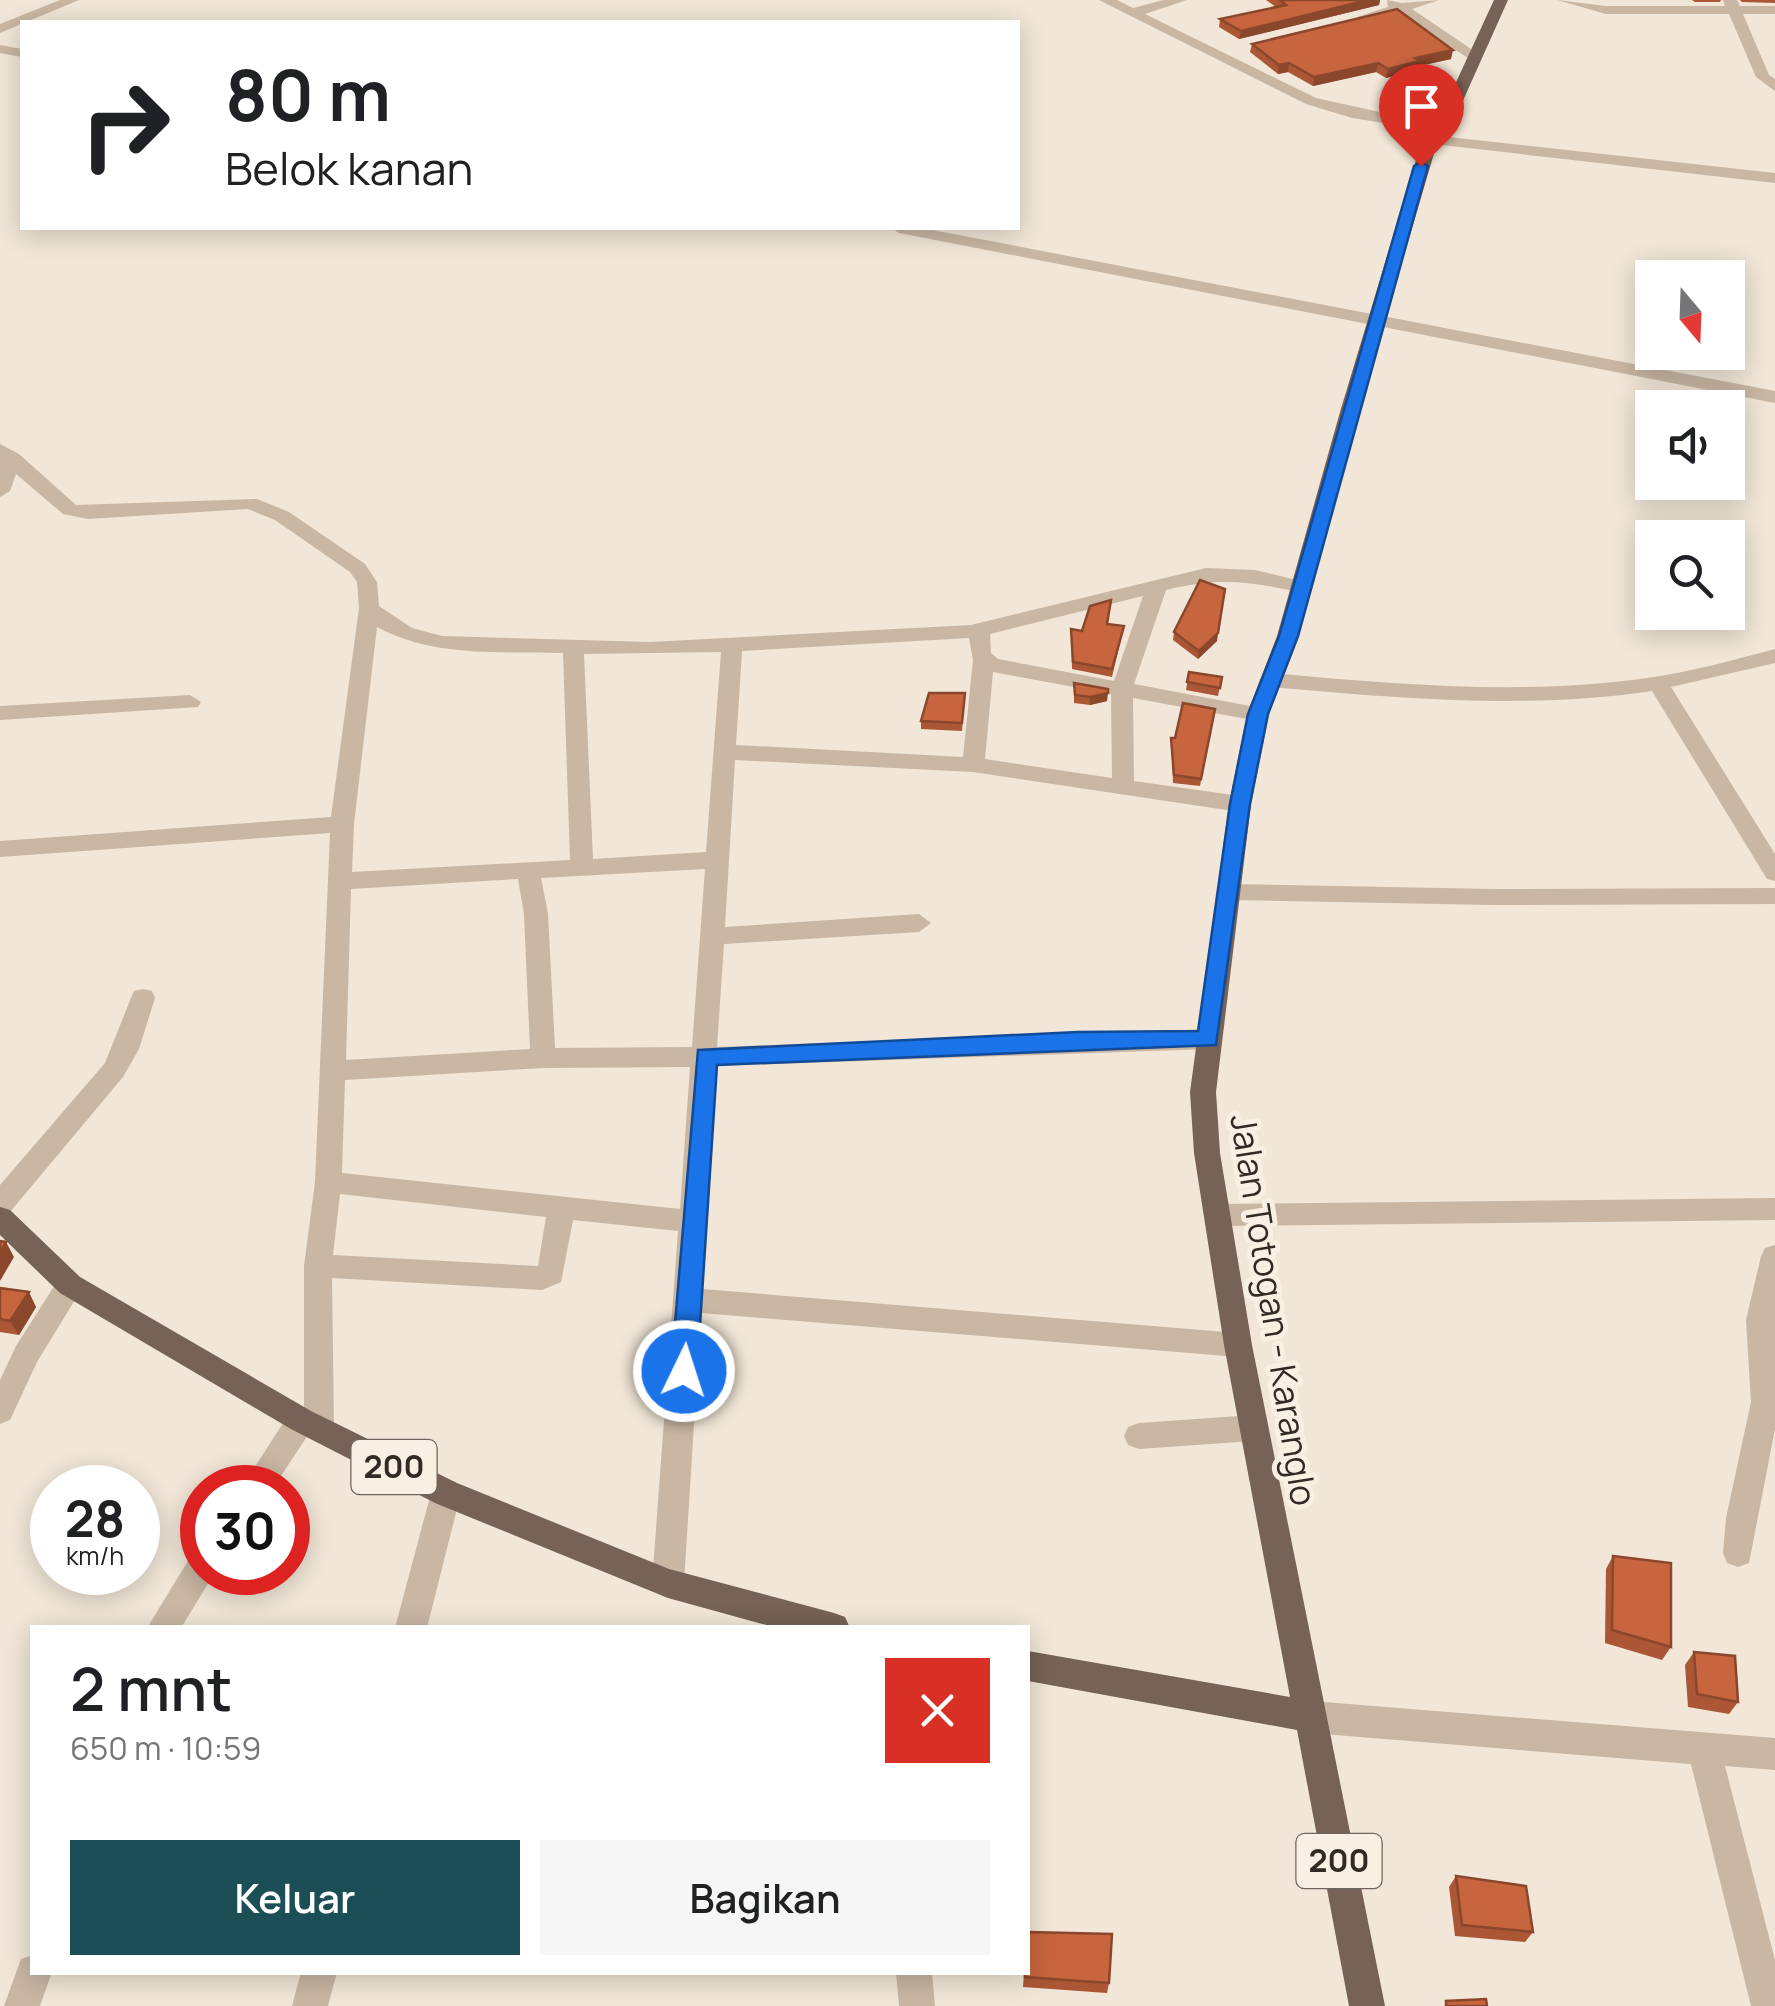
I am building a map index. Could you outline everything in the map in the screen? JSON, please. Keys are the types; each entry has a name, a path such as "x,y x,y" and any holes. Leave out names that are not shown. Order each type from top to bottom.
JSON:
{"main road":[{"name":"Jalan Totogan - Karanglo","path":"1312,1717 1238,1345 1204,1117 1208,1039 1240,804 1258,714 1302,587 1349,412 1379,323 1432,134 1453,105 1500,0"},
{"name":"200","path":"0,1218 70,1285 310,1424 446,1493 668,1583 823,1625"},
{"path":"1030,1666 1312,1717"},
{"name":"200","path":"1312,1717 1367,2006"}],"street":[{"path":"22,20 72,0"},
{"path":"1106,0 1332,108 1432,134 1775,178"},
{"path":"1134,12 1180,0"},
{"path":"1345,22 1394,4 1432,0"},
{"path":"1564,0 1606,10 1732,5 1775,10"},
{"path":"1394,4 1474,55"},
{"path":"1732,5 1754,43 1763,76 1775,86"},
{"path":"1216,53 1235,49"},
{"path":"909,230 1775,396"},
{"path":"0,491 6,454"},
{"path":"6,454 70,510 88,514 226,502 266,507 358,568 367,582 369,608 342,824 328,1182 318,1266 310,1424 275,1465"},
{"path":"369,608 385,623 404,632 442,642 573,648 732,646 979,629 1223,573 1302,587"},
{"path":"1123,784 1122,688 1157,586"},
{"path":"973,765 983,662 979,629"},
{"path":"668,1583 732,646"},
{"path":"573,648 582,866"},
{"path":"1270,680 1528,697 1659,684 1733,670 1775,656"},
{"path":"983,662 1258,714"},
{"path":"1228,892 1493,897 1774,891 1659,684"},
{"path":"0,713 190,702"},
{"path":"726,752 973,765 1240,804"},
{"path":"0,848 342,824"},
{"path":"342,882 718,860"},
{"path":"528,870 536,914 543,1058"},
{"path":"714,936 919,923"},
{"path":"0,1204 114,1070 126,1049 143,998"},
{"path":"332,1071 543,1058 706,1057 1208,1039"},
{"path":"328,1182 695,1222"},
{"path":"318,1266 542,1278 550,1274 555,1262 560,1209"},
{"path":"1219,1215 1775,1209"},
{"path":"1738,1554 1741,1518 1766,1402 1760,1320 1775,1256"},
{"path":"0,1410 13,1352 70,1285"},
{"path":"690,1300 1238,1345"},
{"path":"1138,1436 1253,1428"},
{"path":"412,1625 446,1493"},
{"path":"165,1625 184,1595"},
{"path":"1312,1717 1775,1754"},
{"path":"1704,1749 1769,2006"},
{"path":"22,2006 33,1975"},
{"path":"310,2006 318,1975"},
{"path":"914,1975 917,2006"}],"building":[{"path":"1280,0 1368,0 1241,31 1220,19 1286,5"},
{"path":"1397,9 1453,50 1388,69 1378,63 1314,77 1289,63 1279,65 1252,44"},
{"path":"1200,580 1225,589 1218,633 1199,651 1174,632"},
{"path":"1111,600 1107,624 1124,626 1112,669 1073,662 1071,629 1082,631 1090,606"},
{"path":"1189,672 1222,677 1220,688 1187,682"},
{"path":"1074,683 1108,689 1108,693 1075,695"},
{"path":"929,693 965,693 962,723 921,721"},
{"path":"1183,703 1215,709 1201,779 1174,775 1171,738 1175,738"},
{"path":"0,1288 29,1292 10,1321 0,1319"},
{"path":"1613,1556 1671,1563 1671,1647 1612,1630"},
{"path":"1694,1652 1735,1656 1738,1702 1697,1694"},
{"path":"1456,1876 1526,1886 1533,1932 1462,1925"},
{"path":"1030,1932 1112,1934 1109,1983 1025,1977 1030,1975"},
{"path":"1486,1999 1487,2006 1446,2006 1446,2001"}],"route":[{"path":"684,1371 706,1057 1208,1039 1240,804 1258,714 1288,636 1421,166"}]}
